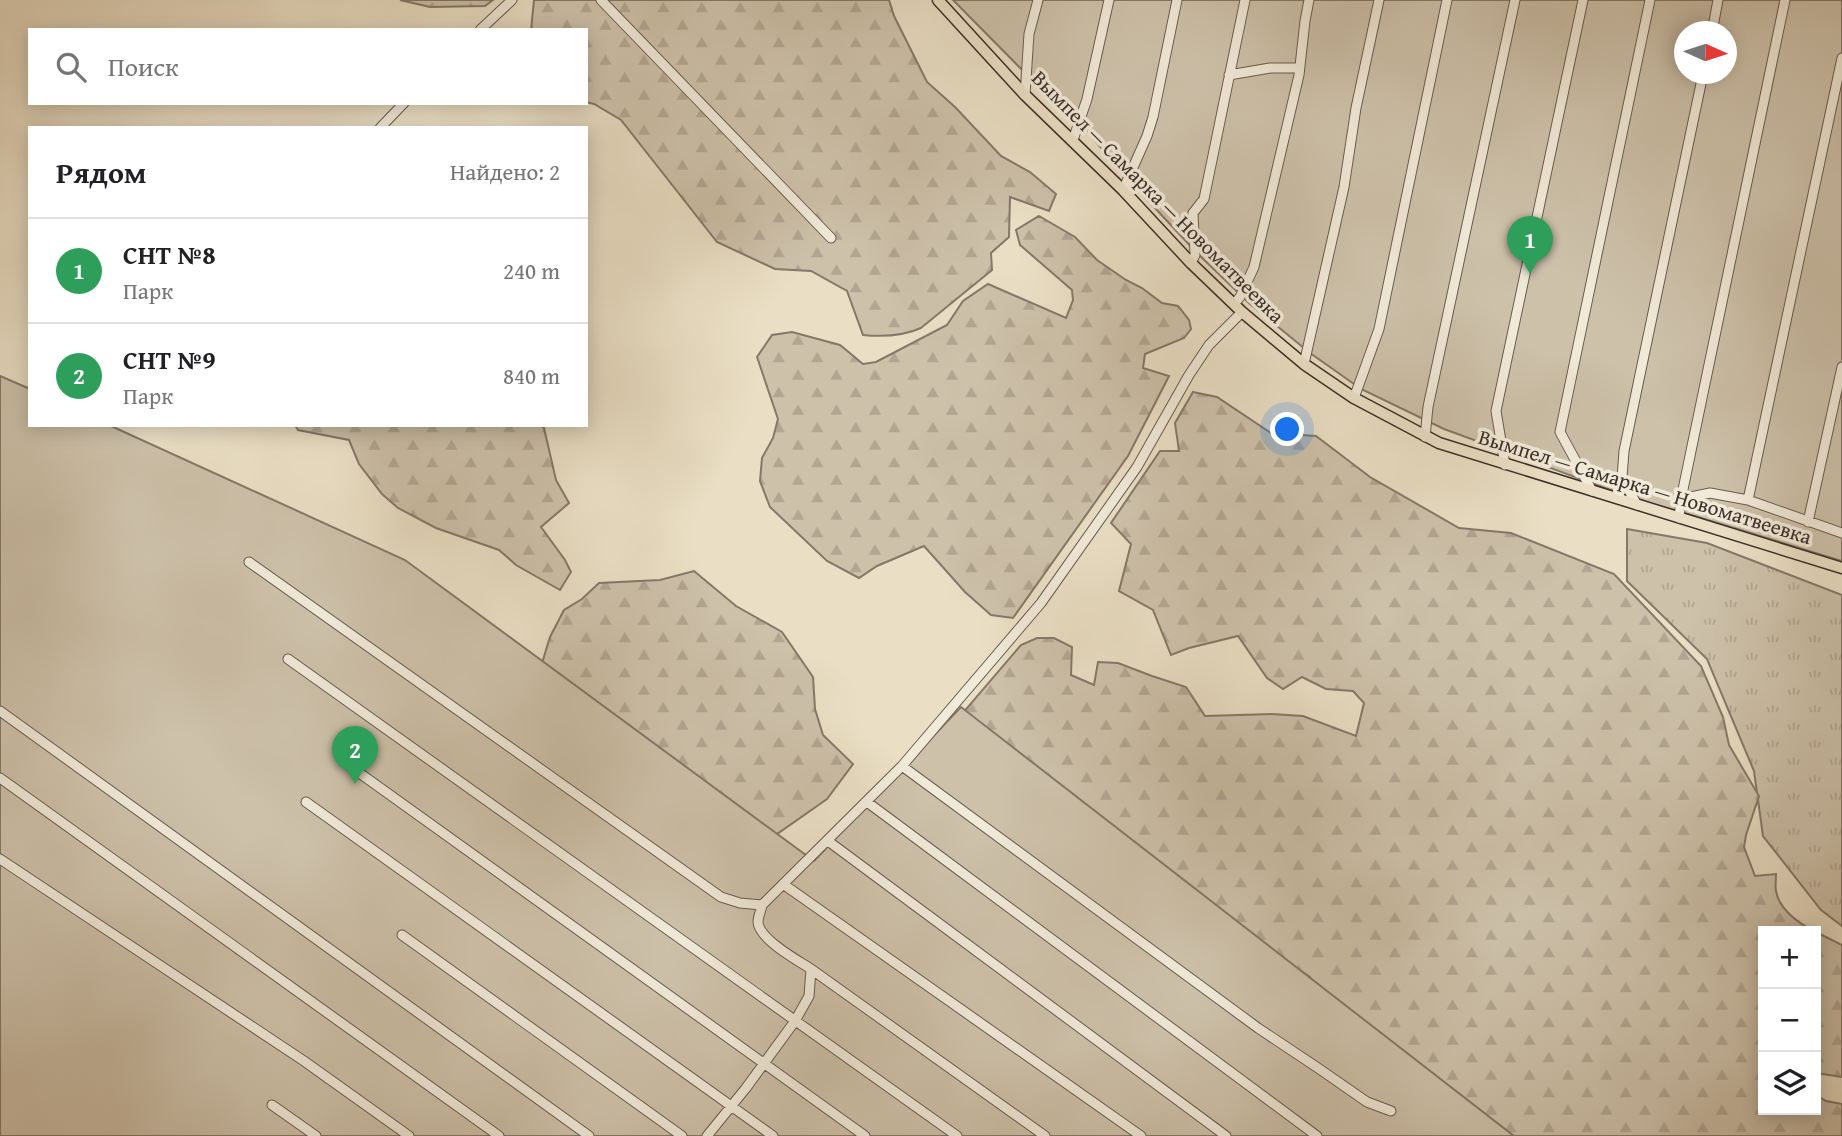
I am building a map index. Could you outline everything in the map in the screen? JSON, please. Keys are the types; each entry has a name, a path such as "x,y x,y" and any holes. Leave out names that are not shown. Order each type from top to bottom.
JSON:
{"main road":[{"name":"Вымпел — Самарка — Новоматвеевка","path":"938,0 1025,95 1073,140 1238,308 1304,364 1354,398 1425,437 1505,465 1842,568"}],"street":[{"path":"482,28 512,0"},
{"path":"600,0 831,238"},
{"path":"1025,95 1029,34 1038,0"},
{"path":"1073,140 1087,99 1109,0"},
{"path":"1122,190 1153,117 1177,0"},
{"path":"1191,263 1195,255 1193,213 1204,199 1245,0"},
{"path":"1045,1136 766,938 758,920 762,905 902,766 1041,603 1137,467 1189,375 1238,308 1240,297 1254,267 1299,68 1310,0"},
{"path":"1304,364 1344,187 1356,108 1379,0"},
{"path":"1354,398 1379,329 1447,0"},
{"path":"1425,437 1428,407 1515,0"},
{"path":"1505,465 1496,411 1583,0"},
{"path":"1592,491 1559,432 1650,0"},
{"path":"1714,21 1718,0"},
{"path":"1679,518 1785,0"},
{"path":"1748,500 1842,58"},
{"path":"1229,75 1270,68 1299,68"},
{"path":"1637,505 1622,478 1624,451 1701,84"},
{"path":"382,126 402,105"},
{"path":"1808,522 1842,367"},
{"path":"1681,499 1710,493 1748,500 1842,533"},
{"path":"249,562 721,897 740,903 762,905"},
{"path":"288,659 957,1136"},
{"path":"0,711 589,1136"},
{"path":"348,764 865,1136"},
{"path":"902,766 1258,1028 1367,1102 1391,1111"},
{"path":"0,778 499,1136"},
{"path":"306,802 773,1136"},
{"path":"867,802 1317,1136"},
{"path":"828,841 1226,1136"},
{"path":"0,859 304,1061 409,1136"},
{"path":"783,884 1141,1136"},
{"path":"402,935 682,1136"},
{"path":"707,1136 732,1107 795,1021 809,996 811,969"},
{"path":"272,1105 316,1136"}],"green space":[{"path":"400,0 493,0 485,6 430,7"},
{"path":"534,0 889,0 894,16 927,82 955,107 1001,156 1030,172 1056,194 1049,211 1010,197 1009,237 991,253 992,270 921,328 893,335 863,335 847,291 811,271 775,269 717,242 621,120 588,102 588,28 531,28"},
{"path":"953,0 1842,0 1842,561 1638,500 1444,429 1361,389 1310,353 1250,304 1197,253 1080,123 1036,84"},
{"path":"1039,216 1075,237 1097,260 1126,280 1162,303 1178,306 1189,320 1191,329 1184,338 1145,354 1143,368 1169,376 1128,456 1013,618 991,615 965,592 924,546 877,566 859,578 827,561 770,507 760,481 762,458 773,438 778,419 757,357 772,335 792,332 840,345 863,364 876,362 947,325 963,301 988,284 1066,318 1073,300 1072,290 1020,245 1016,230"},
{"path":"0,376 28,388 28,427 113,427 405,560 814,861 961,707 1514,1136 0,1136"},
{"path":"1193,392 1217,397 1271,433 1316,436 1370,477 1459,528 1511,533 1614,574 1701,666 1723,717 1729,745 1759,796 1744,847 1755,876 1776,874 1776,891 1781,904 1806,926 1758,926 1758,1115 1821,1115 1821,1098 1842,1104 1842,1136 1411,1136 1329,1011 1310,977 1162,878 961,715 1021,645 1037,638 1054,638 1072,647 1071,675 1094,685 1098,662 1118,663 1186,687 1205,716 1303,716 1356,736 1364,703 1353,691 1326,689 1302,677 1283,689 1267,678 1238,636 1171,655 1153,610 1119,591 1131,544 1111,523 1160,451 1179,451 1175,423"},
{"path":"296,427 543,427 556,480 569,503 541,527 571,572 560,590 516,565 499,550 436,528 398,508 382,494 359,464 349,440 298,430"},
{"path":"1627,529 1707,543 1842,595 1842,926 1821,910 1763,836 1754,771 1707,659 1627,581"},
{"path":"694,571 736,606 782,632 813,677 815,709 823,735 853,764 827,799 777,834 763,840 532,696 550,637 564,610 582,599 599,583 660,580"},
{"path":"1821,934 1842,945 1842,1077 1821,1074"}],"place":[{"name":"СНТ №8","path":"1530,274"},
{"name":"СНТ №9","path":"355,784"}]}
